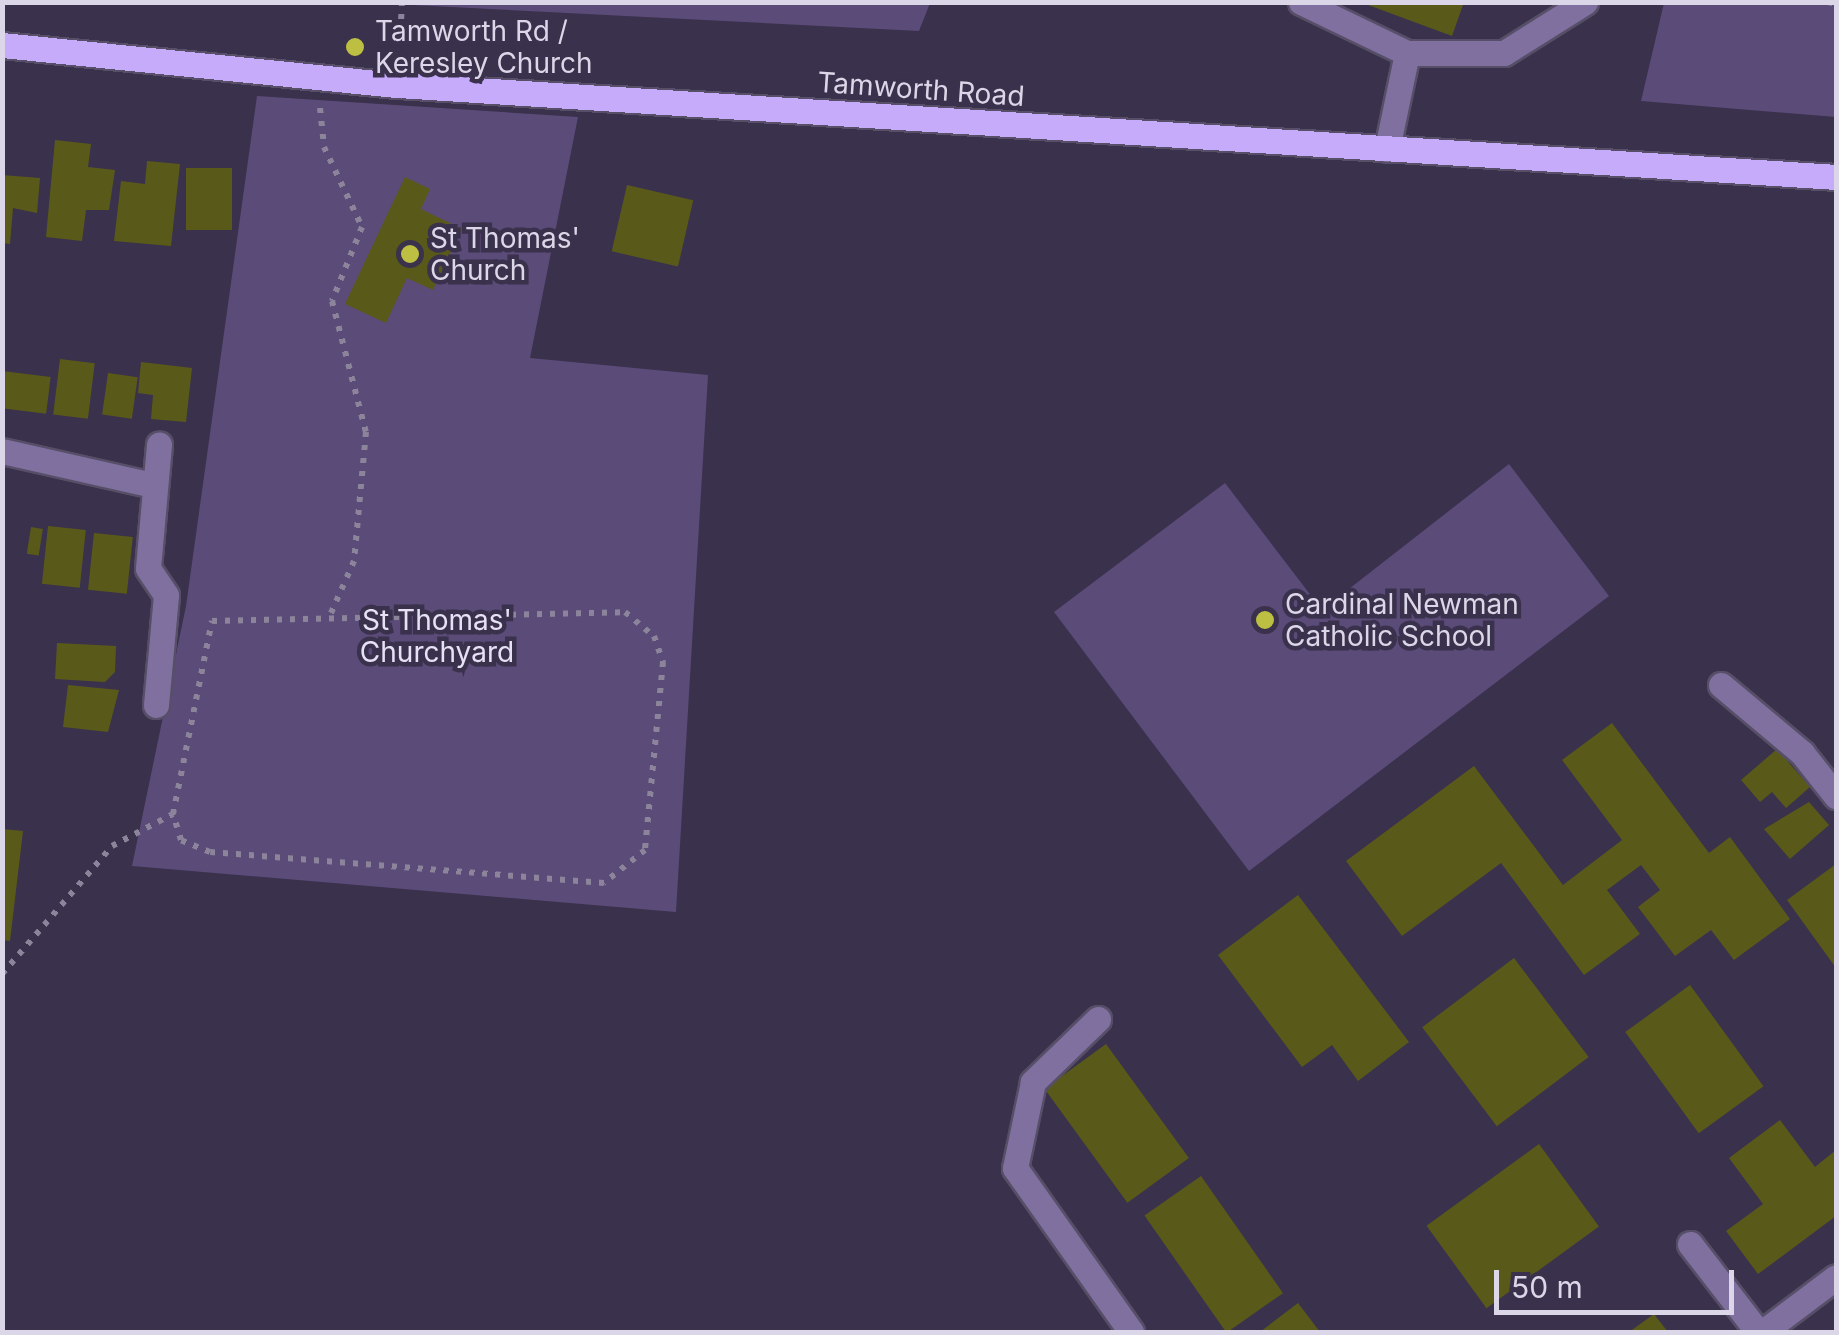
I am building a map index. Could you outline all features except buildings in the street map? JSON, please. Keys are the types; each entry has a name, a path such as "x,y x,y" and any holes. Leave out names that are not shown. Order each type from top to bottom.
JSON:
{"main road":[{"name":"Tamworth Road","path":"2,46 398,85 1836,177"}],"street":[{"path":"1301,2 1407,53 1504,53 1584,2"},
{"path":"1386,148 1407,53"},
{"path":"156,706 166,595 148,568 159,444"},
{"path":"2,452 153,484"},
{"path":"1721,685 1802,753 1836,796"},
{"path":"1098,1018 1032,1082 1016,1168 1131,1332"},
{"path":"1690,1244 1760,1332 1836,1277"}],"path":[{"path":"398,85 402,2"},
{"path":"1828,2 1836,4"},
{"path":"328,620 354,561 366,432 334,332 332,301 362,227 315,108 334,109"},
{"path":"625,612 654,636 662,662 645,850 629,871 604,884 210,852 181,840 173,814 212,621 625,612"},
{"path":"2,974 112,846 173,814"}],"green space":[{"path":"373,3 930,3 919,31"},
{"path":"1664,3 1836,3 1836,117 1641,101"},
{"name":"St Thomas' Churchyard","path":"257,96 578,117 530,358 708,375 676,912 132,866 186,606"},
{"path":"1509,464 1609,596 1249,871 1054,612 1225,483 1322,610"}],"place":[{"name":"Tamworth Rd / Keresley Church","path":"355,47"},
{"name":"St Thomas' Church","path":"410,254"},
{"name":"Cardinal Newman Catholic School","path":"1265,620"}]}
